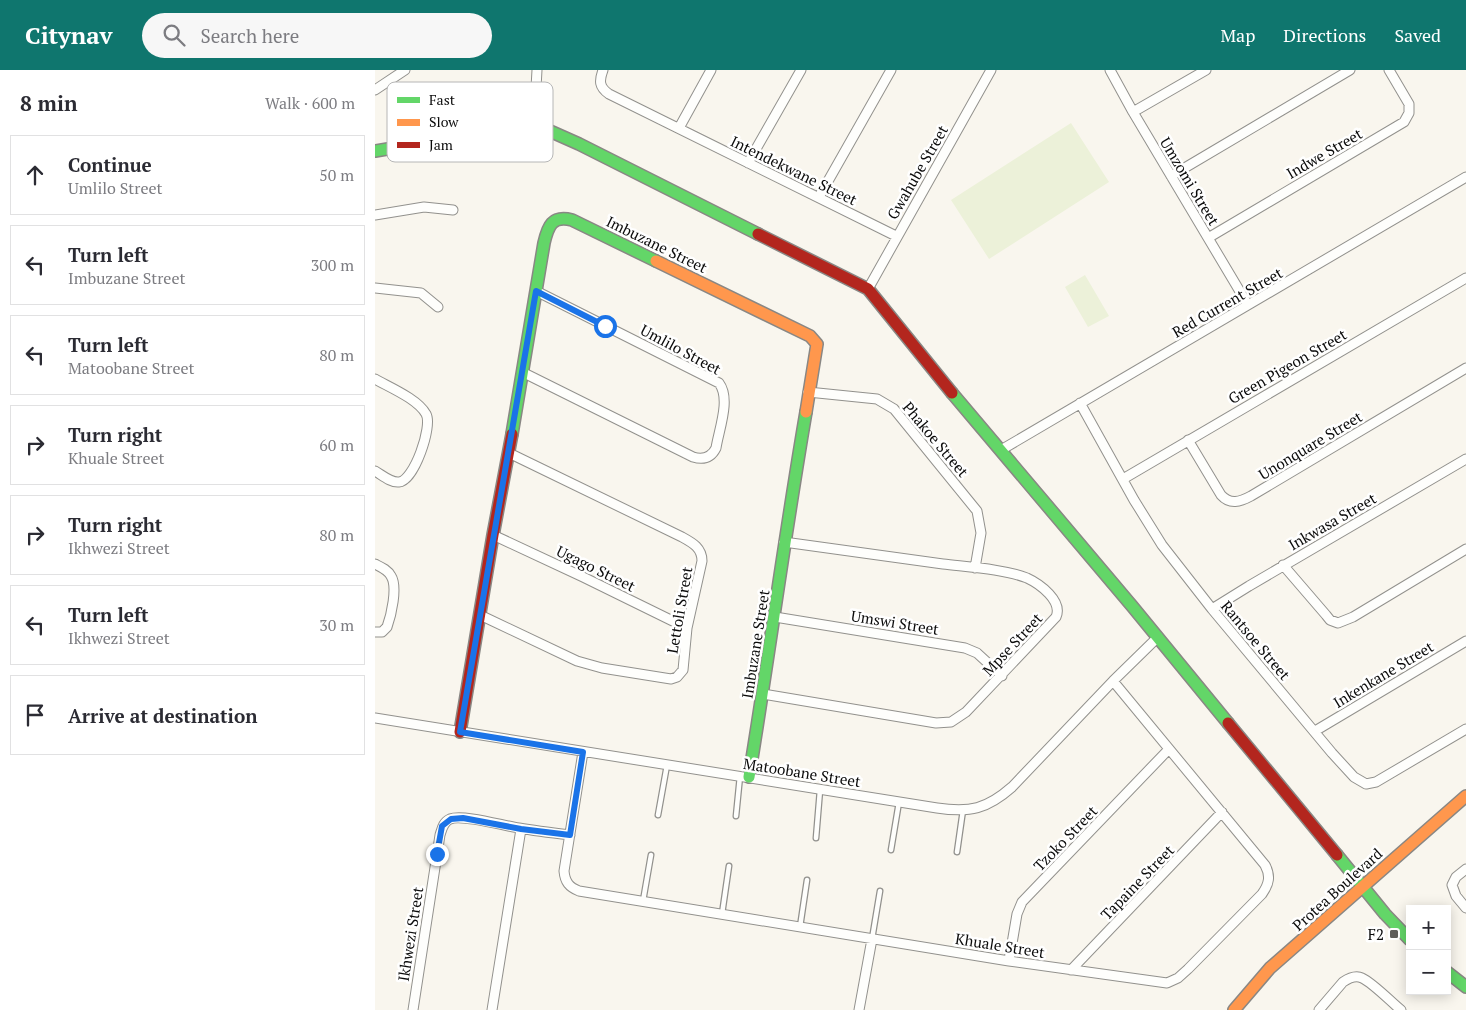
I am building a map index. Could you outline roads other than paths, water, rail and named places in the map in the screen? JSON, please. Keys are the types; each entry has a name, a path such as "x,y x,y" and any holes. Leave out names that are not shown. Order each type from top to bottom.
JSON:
{"street":[{"path":"375,90 405,70"},
{"name":"Intendekwane Street","path":"603,70 600,82 606,92 896,236"},
{"path":"679,128 711,70"},
{"path":"748,163 801,70"},
{"path":"819,197 891,70"},
{"name":"Gwahube Street","path":"868,289 896,236 991,70"},
{"name":"Umzomi Street","path":"1110,70 1133,112 1248,304"},
{"path":"1133,112 1206,70"},
{"path":"1171,176 1350,70"},
{"name":"Indwe Street","path":"1208,238 1404,122 1410,109 1389,70"},
{"path":"553,132 868,289 938,377 1157,637 1385,914 1406,936"},
{"name":"Red Current Street","path":"1001,450 1466,177"},
{"path":"375,215 424,207 453,210"},
{"name":"Imbuzane Street","path":"460,732 546,233 549,227 558,219 567,218 810,336 817,344 784,542 763,694 744,777"},
{"name":"Green Pigeon Street","path":"1123,479 1466,278"},
{"path":"375,288 421,293 438,306"},
{"name":"Umlilo Street","path":"522,372 693,457 707,458 716,448 725,400 723,388 719,383 536,291"},
{"name":"Unonquare Street","path":"1188,440 1221,495 1228,501 1238,502 1466,368"},
{"path":"375,379 419,406 429,421 415,466 409,477 400,482 395,482 375,471"},
{"name":"Phakoe Street","path":"808,392 877,399 894,409 977,511 981,533 975,568"},
{"name":"Rantsoe Street","path":"1080,403 1162,544 1212,610 1354,777 1364,783 1376,782 1466,729"},
{"name":"Lettoli Street","path":"480,615 577,661 602,668 671,679 677,677 683,670 687,628 702,561 696,546 682,537 509,453"},
{"name":"Inkwasa Street","path":"1212,610 1226,599 1466,459"},
{"name":"Ugago Street","path":"493,535 583,576 687,628"},
{"name":"Mpse Street","path":"763,694 936,723 946,723 955,720 966,712 1002,676 1056,617 1058,610 1052,598 1034,582 1021,576 784,542"},
{"path":"1283,566 1330,620 1338,623 1353,618 1466,549"},
{"path":"375,564 388,572 393,579 395,589 388,624 384,630 375,632"},
{"name":"Umswi Street","path":"775,617 965,648 977,653 1002,676"},
{"name":"Matoobane Street","path":"375,718 899,800 943,809 963,810 983,807 1001,797 1157,637"},
{"name":"Inkenkane Street","path":"1315,731 1466,642"},
{"name":"Khuale Street","path":"583,752 564,871 566,882 579,892 1009,961 1161,983 1172,982 1188,969 1262,894 1269,881 1269,875 1265,865 1113,681"},
{"name":"Tzoko Street","path":"1009,961 1017,914 1022,902 1169,749"},
{"name":"Protea Boulevard","path":"1234,1010 1270,968 1362,885 1466,796"},
{"name":"Tapaine Street","path":"1071,970 1222,812"},
{"name":"Ikhwezi Street","path":"413,1010 442,826 451,819 463,818 521,829 570,835"},
{"path":"492,1010 521,829"},
{"path":"1466,868 1455,878 1452,885 1456,896 1466,908"},
{"path":"859,1010 871,939"},
{"path":"1451,975 1466,987"},
{"path":"1319,1010 1343,982 1348,978 1356,977 1365,980 1401,1010"}],"lane":[{"path":"658,815 667,765"},
{"path":"735,816 744,777"},
{"path":"816,838 820,789"},
{"path":"891,850 899,800"},
{"path":"957,852 963,810"},
{"path":"643,903 651,855"},
{"path":"722,915 729,866"},
{"path":"800,928 807,880"},
{"path":"871,939 880,892"}],"place":[{"name":"F2","path":"1394,934"}]}
